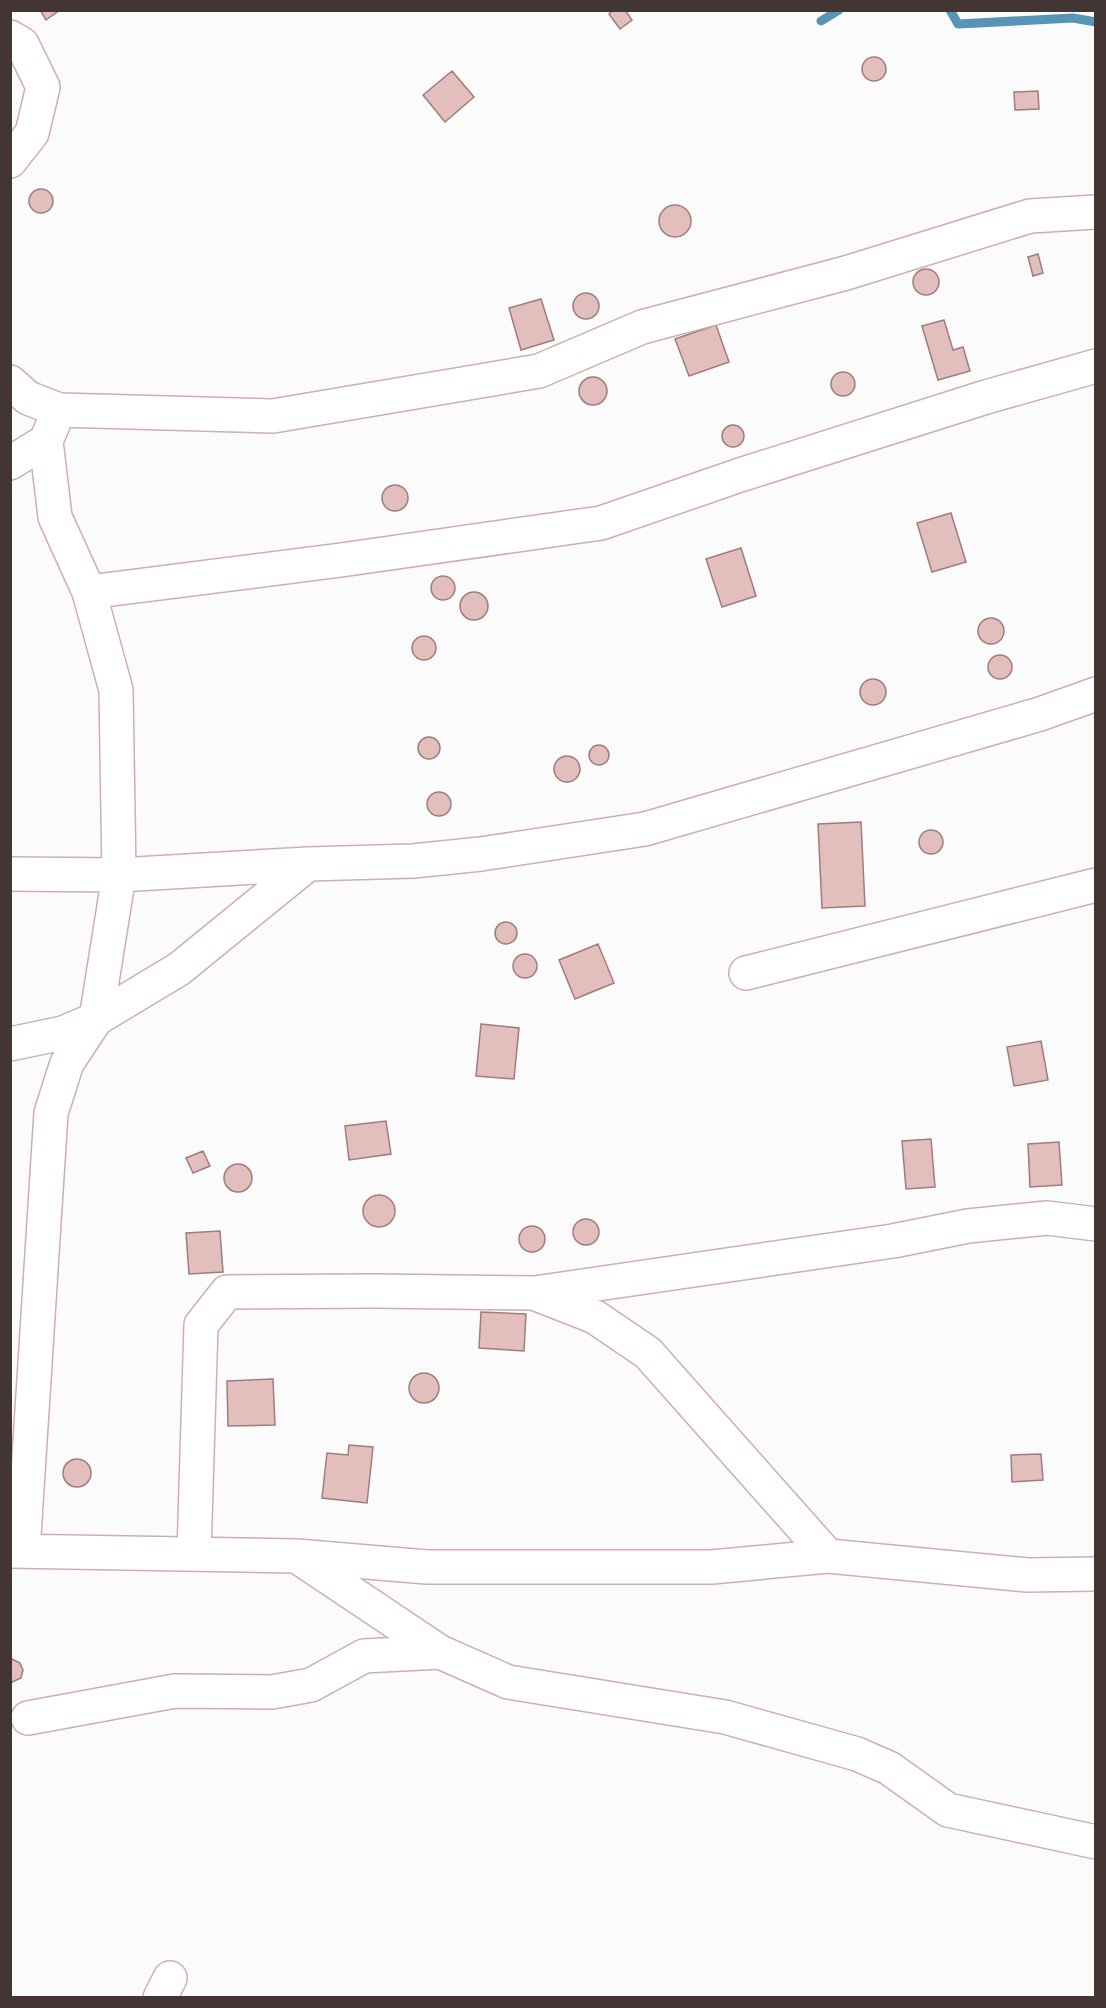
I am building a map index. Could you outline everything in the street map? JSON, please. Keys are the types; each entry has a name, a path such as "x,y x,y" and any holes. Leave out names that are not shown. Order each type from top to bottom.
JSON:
{"street":[{"path":"10,37 22,44 43,87 32,133 10,161"},
{"path":"10,382 28,398 59,410 273,416 539,371 642,327 846,273 1030,216 1095,212"},
{"path":"89,592 341,560 601,523 751,471 986,397 1095,366"},
{"path":"59,410 46,441 55,518 89,592 116,690 119,875 96,1019 67,1063 51,1113 17,1551 296,1556 427,1567 712,1567 828,1556 1028,1575 1095,1574"},
{"path":"10,463 46,441"},
{"path":"10,874 119,875 308,864 413,861 469,856 645,829 1040,714 1095,694"},
{"path":"10,1044 63,1033 96,1019 179,969 308,864"},
{"path":"746,974 1095,885"},
{"path":"194,1553 201,1325 227,1292 535,1293 892,1242 968,1226 1047,1218 1095,1224"},
{"path":"535,1293 595,1317 648,1353 828,1556"},
{"path":"296,1556 440,1653 508,1682 725,1718 857,1754 889,1768 948,1810 1095,1842"},
{"path":"28,1718 175,1691 272,1692 310,1685 364,1656 440,1653"}],"building":[{"path":"40,10 60,10 46,20"},
{"path":"613,10 625,10 632,20 620,29 609,14"},
{"path":"874,57 883,60 886,69 883,78 874,81 865,78 862,69 865,60"},
{"path":"452,71 474,97 445,122 423,95"},
{"path":"1038,91 1039,109 1015,110 1014,92"},
{"path":"41,189 49,193 53,201 49,209 41,213 33,209 29,201 33,193"},
{"path":"675,205 687,209 691,221 687,233 675,237 663,233 659,221 663,209"},
{"path":"1038,254 1043,273 1033,276 1028,257"},
{"path":"926,269 935,273 939,282 935,291 926,295 917,291 913,282 917,273"},
{"path":"586,293 595,297 599,306 595,315 586,319 577,315 573,306 577,297"},
{"path":"541,299 554,340 521,350 509,308"},
{"path":"944,320 953,350 963,347 970,371 938,380 922,326"},
{"path":"716,325 729,362 689,376 675,339"},
{"path":"843,372 848,373 854,379 854,389 848,395 843,396 838,395 832,389 831,384 832,379 838,373"},
{"path":"593,377 603,381 607,391 603,401 593,405 583,401 579,391 583,381"},
{"path":"733,425 743,432 744,436 737,446 733,447 723,440 722,436 729,426"},
{"path":"395,485 404,489 408,498 404,507 395,511 386,507 382,498 386,489"},
{"path":"951,513 966,562 932,572 917,523"},
{"path":"741,548 756,596 722,607 706,559"},
{"path":"443,576 448,577 454,583 454,593 448,599 443,600 438,599 432,593 431,588 432,583 438,577"},
{"path":"474,592 484,596 488,606 484,616 474,620 464,616 460,606 464,596"},
{"path":"991,618 1000,622 1004,631 1000,640 991,644 982,640 978,631 982,622"},
{"path":"424,636 433,639 436,648 433,657 424,660 415,657 412,648 415,639"},
{"path":"1000,655 1005,656 1011,662 1011,672 1005,678 1000,679 995,678 989,672 988,667 989,662 995,656"},
{"path":"873,679 882,683 886,692 882,701 873,705 864,701 860,692 864,683"},
{"path":"429,737 439,744 440,748 433,758 429,759 419,752 418,748 425,738"},
{"path":"595,745 603,745 609,751 609,759 603,765 595,765 589,759 589,751"},
{"path":"567,756 576,760 580,769 576,778 567,782 558,778 554,769 558,760"},
{"path":"439,792 448,795 451,804 448,813 439,816 430,813 427,804 430,795"},
{"path":"861,822 865,906 822,908 818,824"},
{"path":"931,830 940,833 943,842 940,851 931,854 922,851 919,842 922,833"},
{"path":"506,922 514,925 517,933 514,941 506,944 498,941 495,933 498,925"},
{"path":"598,944 614,983 575,999 559,960"},
{"path":"525,954 533,958 537,966 533,974 525,978 517,974 513,966 517,958"},
{"path":"481,1024 519,1028 514,1079 476,1076"},
{"path":"1041,1041 1048,1080 1014,1086 1007,1047"},
{"path":"386,1121 391,1154 349,1160 345,1126"},
{"path":"931,1139 935,1187 906,1189 902,1141"},
{"path":"1059,1142 1062,1185 1030,1187 1028,1144"},
{"path":"203,1151 210,1166 193,1173 186,1158"},
{"path":"238,1164 248,1168 252,1178 248,1188 238,1192 228,1188 224,1178 228,1168"},
{"path":"379,1195 390,1200 395,1211 390,1222 379,1227 368,1222 363,1211 368,1200"},
{"path":"586,1219 595,1223 599,1232 595,1241 586,1245 577,1241 573,1232 577,1223"},
{"path":"532,1226 542,1229 545,1239 542,1249 532,1252 522,1249 519,1239 522,1229"},
{"path":"220,1231 223,1272 189,1274 186,1233"},
{"path":"481,1312 526,1314 524,1351 479,1348"},
{"path":"424,1373 435,1377 439,1388 435,1399 424,1403 413,1399 409,1388 413,1377"},
{"path":"273,1379 275,1425 228,1426 227,1381"},
{"path":"349,1445 373,1447 367,1503 322,1498 327,1453 348,1455"},
{"path":"1041,1454 1043,1480 1012,1482 1011,1455"},
{"path":"77,1459 87,1463 91,1473 87,1483 77,1487 67,1483 63,1473 67,1463"},
{"path":"10,1658 20,1663 23,1670 21,1678 10,1683"}],"waterway":[{"path":"821,21 839,10"},
{"path":"950,10 958,24 1073,18 1096,22"}]}
